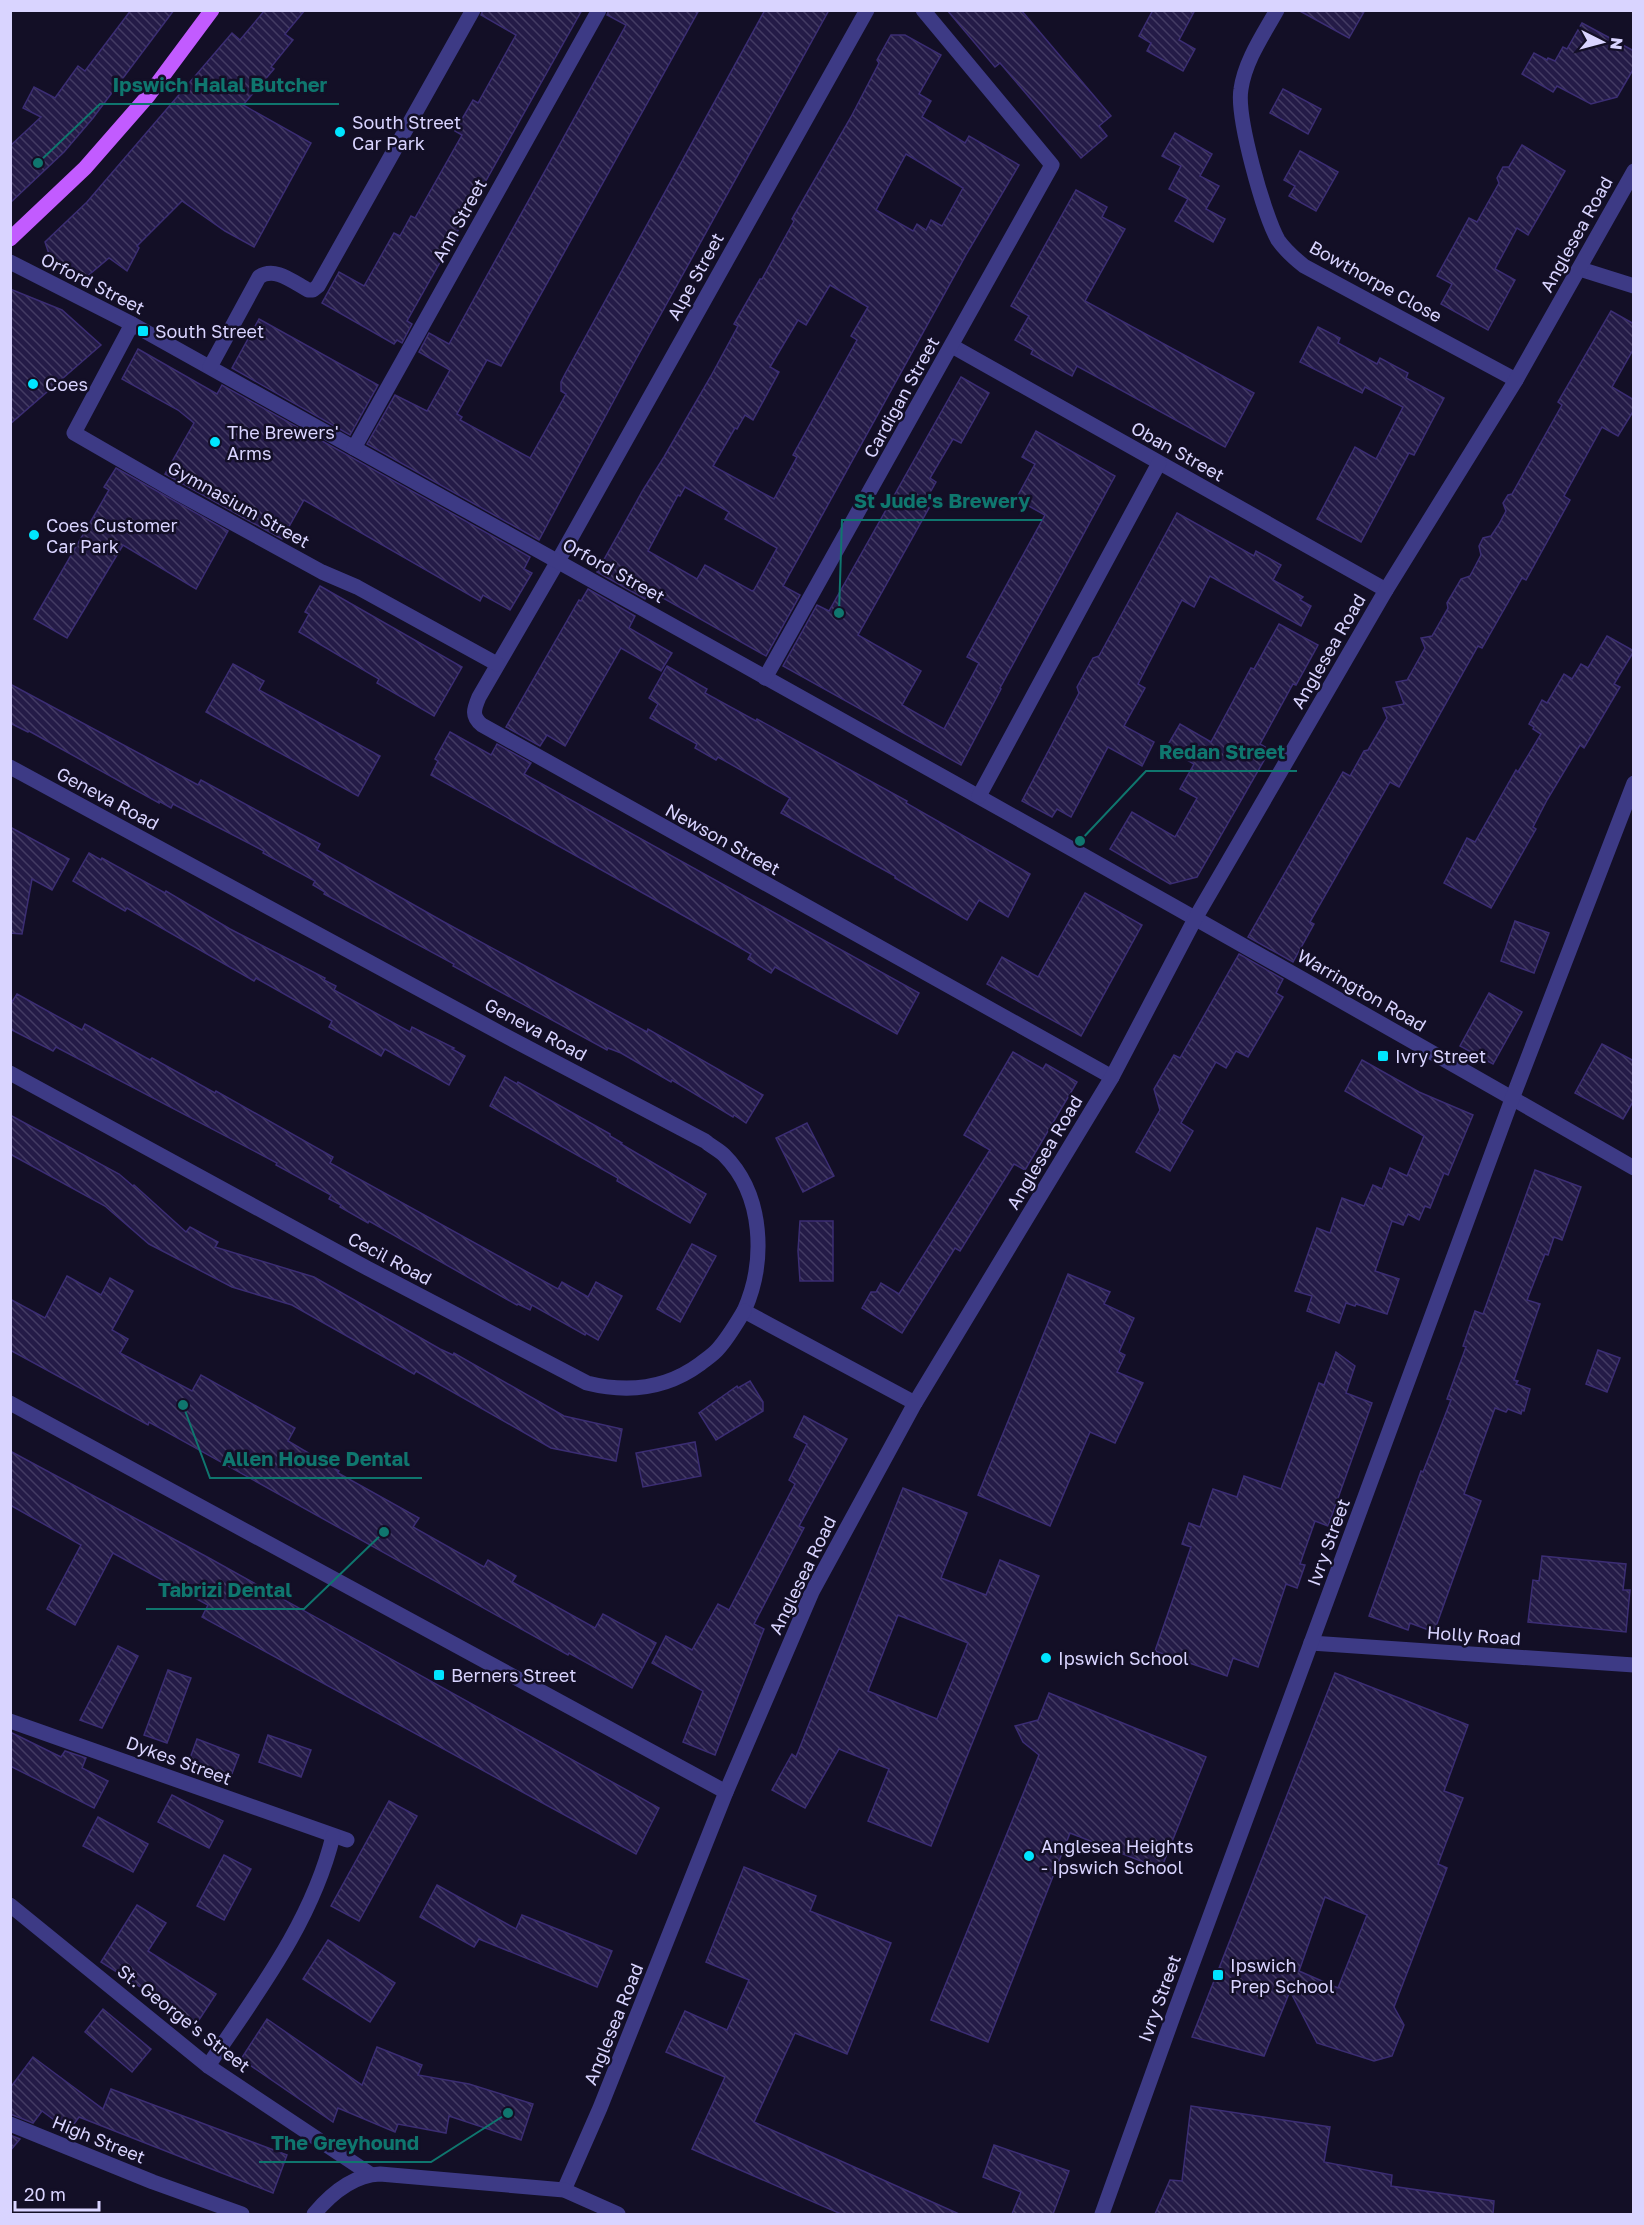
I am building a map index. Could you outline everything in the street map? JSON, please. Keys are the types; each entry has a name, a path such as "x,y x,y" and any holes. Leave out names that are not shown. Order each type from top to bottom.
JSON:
{"main road":[{"path":"10,239 85,168 148,96 212,10"}],"street":[{"path":"210,367 259,277 274,272 308,290 313,290 318,286 473,10"},
{"name":"Ann Street","path":"354,448 599,10"},
{"name":"Alpe Street","path":"558,561 867,10"},
{"name":"Cardigan Street","path":"765,678 1052,165 923,10"},
{"name":"Bowthorpe Close","path":"1277,10 1249,63 1241,87 1239,103 1242,123 1270,223 1280,242 1304,266 1516,380"},
{"name":"Anglesea Road","path":"564,2190 600,2108 726,1792 812,1592 915,1403 1112,1077 1196,917 1386,590 1516,380 1634,171"},
{"name":"Orford Street","path":"10,262 132,324 210,367 1196,917"},
{"path":"1580,268 1634,286"},
{"name":"Gymnasium Street","path":"132,324 74,433 178,494 322,572 357,587 497,664"},
{"name":"Oban Street","path":"951,346 1386,590"},
{"path":"979,796 1159,463"},
{"name":"Newson Street","path":"558,561 474,707 476,720 1112,1077"},
{"name":"Geneva Road","path":"10,767 502,1034 705,1141 723,1155 737,1172 754,1211 757,1233 756,1274 744,1311"},
{"name":"Ivry Street","path":"1102,2214 1512,1099 1627,820 1634,783"},
{"name":"Warrington Road","path":"1196,917 1634,1168"},
{"name":"Cecil Road","path":"10,1073 367,1268 586,1383 605,1388 631,1390 672,1380 692,1370 717,1351 744,1311"},
{"path":"744,1311 915,1403"},
{"path":"10,1403 726,1792"},
{"name":"Holly Road","path":"1311,1643 1634,1665"},
{"name":"Dykes Street","path":"10,1721 340,1838 328,1858 313,1897 288,1947 208,2066"},
{"name":"St. George's Street","path":"12,1911 208,2066 370,2174"},
{"name":"High Street","path":"10,2124 153,2182 242,2214"},
{"path":"314,2214 335,2193 370,2174 564,2190 618,2214"}],"building":[{"path":"131,10 174,10 93,118 64,152 10,203 10,146 41,117 23,108 34,87 55,98 78,66 85,71"},
{"path":"265,10 305,10 285,34 293,40 271,67 274,69 243,105 311,143 254,247 225,231 182,201 137,246 139,248 127,271 109,258 85,278 51,260 45,242 87,202 232,33 240,40"},
{"path":"483,10 582,10 407,321 412,324 402,343 397,340 394,344 322,303 339,272 364,286 394,233 400,236 411,216 415,218 462,135 455,131 473,100 478,103 516,35 481,15"},
{"path":"609,10 699,10 501,366 487,360 457,414 462,417 460,420 530,458 566,394 561,391 561,382 565,374 765,10 829,10 539,540 367,444 395,395 427,411 450,370 419,352 429,333 449,344 626,25 607,15"},
{"path":"947,10 1021,10 1111,116 1099,126 1107,136 1081,158 1000,63 995,67"},
{"path":"1153,10 1195,10 1179,40 1195,49 1183,71 1147,51 1151,43 1139,36"},
{"path":"1298,10 1365,10 1349,38"},
{"path":"1582,23 1634,51 1634,68 1617,97 1591,104 1557,86 1553,92 1522,74 1534,53 1547,60 1548,58 1555,61 1563,47 1567,49"},
{"path":"891,35 905,35 941,55 919,94 931,101 922,117 965,143 969,136 1019,165 967,253 783,586 800,595 766,656 649,590 645,599 597,572 711,376 738,326 734,324 762,279 794,221 792,219 851,117 879,63 877,60","holes":["906,154 963,188 942,226 931,220 926,230 917,224 913,231 876,210","830,285 868,307 851,336 857,340 793,455 797,457 774,499 713,466 745,415 753,420 779,372 770,367 798,320 806,325","685,487 729,512 725,519 777,548 754,590 705,565 697,579 648,551 678,495 680,496"]},
{"path":"1283,89 1321,109 1308,134 1270,113"},
{"path":"1175,133 1212,154 1200,176 1219,186 1206,209 1225,219 1213,242 1175,221 1188,199 1169,189 1181,166 1162,156"},
{"path":"1522,145 1565,171 1528,235 1517,228 1495,269 1515,280 1488,330 1441,304 1452,284 1437,276 1469,218 1477,222 1499,183 1497,178 1503,167 1509,167"},
{"path":"1300,151 1338,172 1316,211 1289,196 1295,186 1284,180"},
{"path":"1076,190 1107,207 1102,217 1125,229 1085,301 1254,393 1225,447 1077,366 1072,376 1031,354 1033,350 1015,340 1029,316 1011,306"},
{"name":"Coes","path":"10,289 62,310 101,345 10,424"},
{"path":"1611,311 1634,324 1634,348 1612,387 1634,400 1634,410 1618,436 1602,427 1564,496 1570,500 1526,580 1522,578 1482,648 1478,646 1399,787 1390,782 1310,922 1314,924 1293,962 1248,937 1343,772 1350,776 1387,718 1383,708 1404,704 1396,682 1407,680 1425,648 1421,638 1432,636 1461,579 1470,576 1481,555 1479,546 1483,538 1491,536 1499,524 1506,511 1503,503 1508,495 1512,494 1562,405 1558,402"},
{"path":"259,319 378,385 350,435 232,368"},
{"path":"1318,327 1340,338 1338,343 1377,364 1380,358 1408,373 1406,378 1444,398 1414,455 1409,453 1361,542 1317,519 1355,447 1376,459 1403,407 1365,387 1362,393 1300,362"},
{"path":"138,349 217,394 222,385 530,557 524,569 532,573 510,610 483,595 480,601 304,500 282,539 165,474 194,423 178,410 122,379"},
{"path":"961,377 989,393 961,443 953,439 930,478 936,482 923,505 929,508 858,635 921,671 902,705 944,729 979,663 967,657 1045,515 1016,499 1035,464 1022,457 1036,431 1115,476 961,765 783,666 817,605 829,611"},
{"path":"116,468 228,531 196,589 123,545 67,638 34,619 109,490 104,487"},
{"path":"1177,513 1254,556 1256,551 1281,565 1273,580 1303,597 1300,600 1311,606 1301,626 1210,576 1194,607 1182,600 1138,684 1145,688 1124,726 1154,742 1142,766 1108,747 1071,817 1057,809 1052,817 1022,801 1079,693 1077,687 1093,658 1099,656"},
{"path":"320,586 462,667 434,716 377,683 379,679 299,632 309,614 305,612"},
{"path":"588,589 635,616 629,628 672,653 661,671 621,648 565,746 547,735 540,746 506,727 579,600 581,601"},
{"path":"1279,624 1318,645 1296,685 1293,684 1260,744 1270,750 1197,877 1170,884 1110,849 1132,812 1175,837 1197,798 1180,789 1194,764 1166,748 1180,724 1211,742 1251,668 1254,669"},
{"path":"1607,636 1634,651 1614,684 1620,687 1584,748 1580,745 1547,800 1533,827 1536,829 1491,908 1444,883 1467,838 1475,842 1516,770 1518,772 1541,734 1529,724 1542,700 1547,703 1564,674 1572,679 1581,664 1588,668"},
{"path":"233,664 264,681 259,690 380,756 358,796 206,712"},
{"path":"667,666 707,689 705,693 907,801 906,803 1030,874 1008,917 979,900 967,920 895,876 781,813 790,798 718,757 716,760 695,748 697,744 650,718 658,704 649,698"},
{"path":"10,684 198,785 201,780 320,844 317,850 444,922 647,1032 648,1029 763,1095 746,1123 672,1080 671,1082 621,1053 608,1048 607,1050 453,966 454,964 324,894 325,892 313,885 315,881 263,853 264,851 173,804 171,808 159,801 159,803 29,731 10,723"},
{"path":"450,732 491,755 497,744 531,763 524,774 919,993 897,1034 775,967 771,973 748,959 751,954 431,775 438,761 435,759"},
{"path":"10,827 69,859 52,890 32,879 22,934 10,933"},
{"path":"89,853 165,893 166,891 230,929 325,978 324,980 336,986 334,990 410,1032 412,1027 454,1048 452,1049 465,1056 449,1085 385,1049 381,1056 329,1027 332,1021 256,978 254,981 127,908 125,911 73,881"},
{"path":"1085,893 1142,925 1081,1036 987,984 1002,957 1038,977"},
{"path":"1515,921 1549,933 1534,973 1501,961"},
{"path":"1239,954 1283,979 1276,993 1283,997 1248,1057 1236,1051 1226,1068 1216,1062 1181,1123 1193,1131 1170,1171 1136,1152 1160,1110 1154,1089 1174,1055 1180,1058"},
{"path":"1489,993 1522,1012 1493,1064 1460,1046"},
{"path":"17,994 82,1030 85,1024 150,1060 152,1058 215,1093 216,1091 333,1157 330,1163 558,1289 562,1282 588,1297 596,1282 622,1296 598,1340 532,1305 530,1310 517,1305 340,1207 341,1205 329,1199 331,1195 276,1165 277,1163 56,1047 53,1051 10,1029 10,1005"},
{"path":"1602,1044 1634,1061 1634,1100 1623,1119 1575,1093"},
{"path":"1013,1052 1043,1069 1046,1064 1077,1082 1025,1170 1014,1164 960,1251 955,1248 902,1333 862,1308 871,1292 876,1292 881,1283 899,1294 990,1150 964,1135"},
{"path":"1362,1060 1419,1092 1473,1115 1448,1175 1444,1173 1430,1208 1425,1206 1419,1220 1408,1214 1403,1225 1392,1221 1375,1271 1399,1279 1387,1314 1346,1303 1339,1323 1307,1311 1312,1296 1295,1291 1317,1228 1330,1233 1342,1198 1364,1206 1373,1185 1382,1189 1390,1168 1407,1176 1424,1136 1345,1091"},
{"path":"505,1077 517,1084 518,1082 610,1134 621,1144 706,1194 690,1223 617,1181 618,1178 490,1106"},
{"path":"10,1115 119,1174 186,1232 190,1227 218,1242 215,1247 314,1277 564,1416 622,1429 616,1461 551,1448 416,1371 414,1374 292,1305 232,1287 149,1244 105,1206 10,1154"},
{"path":"807,1123 834,1176 803,1192 776,1138"},
{"path":"1535,1170 1581,1187 1562,1240 1554,1237 1527,1300 1540,1304 1514,1380 1518,1381 1516,1384 1530,1389 1524,1411 1522,1410 1521,1414 1508,1409 1506,1412 1495,1408 1464,1494 1481,1501 1434,1632 1410,1623 1408,1630 1369,1616 1421,1471 1423,1472 1451,1400 1447,1399 1466,1347 1463,1346 1475,1311 1483,1314"},
{"path":"800,1221 833,1221 833,1281 800,1281 798,1251"},
{"path":"692,1244 716,1256 680,1322 657,1309"},
{"path":"1068,1274 1110,1292 1104,1304 1134,1318 1119,1352 1125,1355 1117,1372 1143,1383 1115,1443 1090,1432 1050,1526 978,1495"},
{"path":"67,1276 101,1295 110,1278 133,1291 112,1330 128,1339 120,1353 192,1391 201,1375 295,1428 288,1441 339,1471 338,1473 419,1518 413,1527 484,1567 488,1560 516,1576 512,1582 595,1628 603,1614 656,1643 632,1688 569,1653 568,1655 149,1422 148,1425 10,1350 10,1299 45,1318"},
{"path":"1598,1350 1620,1358 1607,1392 1586,1384"},
{"path":"1336,1352 1355,1366 1346,1393 1372,1403 1328,1526 1315,1521 1300,1564 1305,1565 1297,1588 1286,1584 1258,1667 1233,1658 1227,1676 1155,1651 1191,1547 1182,1544 1189,1523 1200,1527 1213,1489 1237,1497 1244,1476 1281,1489 1319,1383 1324,1385"},
{"path":"750,1381 763,1402 763,1411 716,1440 699,1413 737,1386 738,1388"},
{"path":"804,1416 847,1439 799,1526 804,1528 754,1624 764,1629 715,1755 683,1742 703,1691 652,1663 666,1636 692,1650 718,1604 729,1610 795,1484 789,1480 807,1444 794,1437"},
{"path":"695,1442 701,1476 643,1487 636,1453"},
{"path":"10,1451 209,1558 659,1808 636,1854 202,1617 208,1605 113,1553 75,1625 47,1609 81,1545 10,1505"},
{"path":"903,1488 967,1513 941,1578 986,1595 1000,1560 1039,1576 931,1846 868,1821 889,1769 839,1749 805,1808 772,1790 792,1754 796,1757","holes":["898,1615 968,1643 937,1719 868,1691"]},
{"path":"1542,1556 1626,1564 1623,1590 1630,1590 1626,1632 1528,1622 1533,1580 1539,1581"},
{"path":"118,1646 138,1656 102,1728 80,1720"},
{"path":"168,1670 191,1678 167,1743 144,1735"},
{"path":"1335,1673 1468,1725 1444,1791 1463,1798 1438,1864 1447,1868 1394,2007 1404,2025 1392,2056 1374,2061 1317,2043 1290,1991 1264,2056 1192,2037","holes":["1325,1897 1367,1915 1338,1988 1299,1971"]},
{"name":"Anglesea Heights - Ipswich School","path":"1049,1693 1206,1757 1161,1869 1070,1833 988,2042 931,2020 1039,1755 1023,1742 1015,1726 1038,1720"},
{"path":"10,1732 61,1757 65,1751 86,1758 82,1768 108,1781 94,1808 10,1766"},
{"path":"268,1735 311,1750 301,1777 259,1762"},
{"path":"197,1739 239,1755 231,1776 189,1761"},
{"path":"172,1795 223,1821 209,1848 158,1822"},
{"path":"389,1801 417,1816 359,1921 331,1906"},
{"path":"98,1817 148,1844 133,1872 83,1846"},
{"path":"224,1855 251,1869 224,1920 197,1906"},
{"path":"744,1867 816,1896 810,1911 891,1943 847,2054 795,2033 754,2122 959,2214 841,2214 692,2149 725,2077 666,2052 685,2011 727,2030 749,1980 706,1962"},
{"path":"437,1885 516,1929 522,1915 612,1951 597,1987 479,1939 474,1947 420,1917"},
{"path":"137,1905 166,1923 148,1951 216,1994 197,2023 101,1962"},
{"path":"328,1940 395,1983 370,2022 303,1979"},
{"path":"103,2009 151,2049 132,2072 85,2032"},
{"path":"267,2019 362,2085 377,2047 422,2065 418,2075 469,2084 533,2104 521,2140 449,2116 446,2133 398,2124 395,2132 338,2108 333,2122 241,2059"},
{"path":"33,2057 103,2109 111,2089 287,2155 273,2193 79,2117 69,2131 42,2111 33,2123 10,2114 10,2088"},
{"path":"1191,2106 1330,2127 1324,2162 1392,2175 1391,2186 1494,2201 1493,2214 1155,2214 1170,2180 1182,2181"},
{"path":"10,2135 20,2139 10,2151"},
{"path":"994,2145 1069,2171 1053,2214 1012,2214 1021,2192 983,2177"}],"place":[{"name":"South Street Car Park","path":"340,132"},
{"name":"Ipswich Halal Butcher","path":"38,163"},
{"name":"South Street","path":"143,331"},
{"name":"Coes","path":"33,384"},
{"name":"The Brewers' Arms","path":"215,442"},
{"name":"Coes Customer Car Park","path":"34,535"},
{"name":"St Jude's Brewery","path":"839,613"},
{"name":"Redan Street","path":"1080,841"},
{"name":"Ivry Street","path":"1383,1056"},
{"name":"Allen House Dental","path":"183,1405"},
{"name":"Tabrizi Dental","path":"384,1532"},
{"name":"Ipswich School","path":"1046,1658"},
{"name":"Berners Street","path":"439,1675"},
{"name":"Anglesea Heights - Ipswich School","path":"1029,1856"},
{"name":"Ipswich Prep School","path":"1218,1975"},
{"name":"The Greyhound","path":"508,2113"}]}
